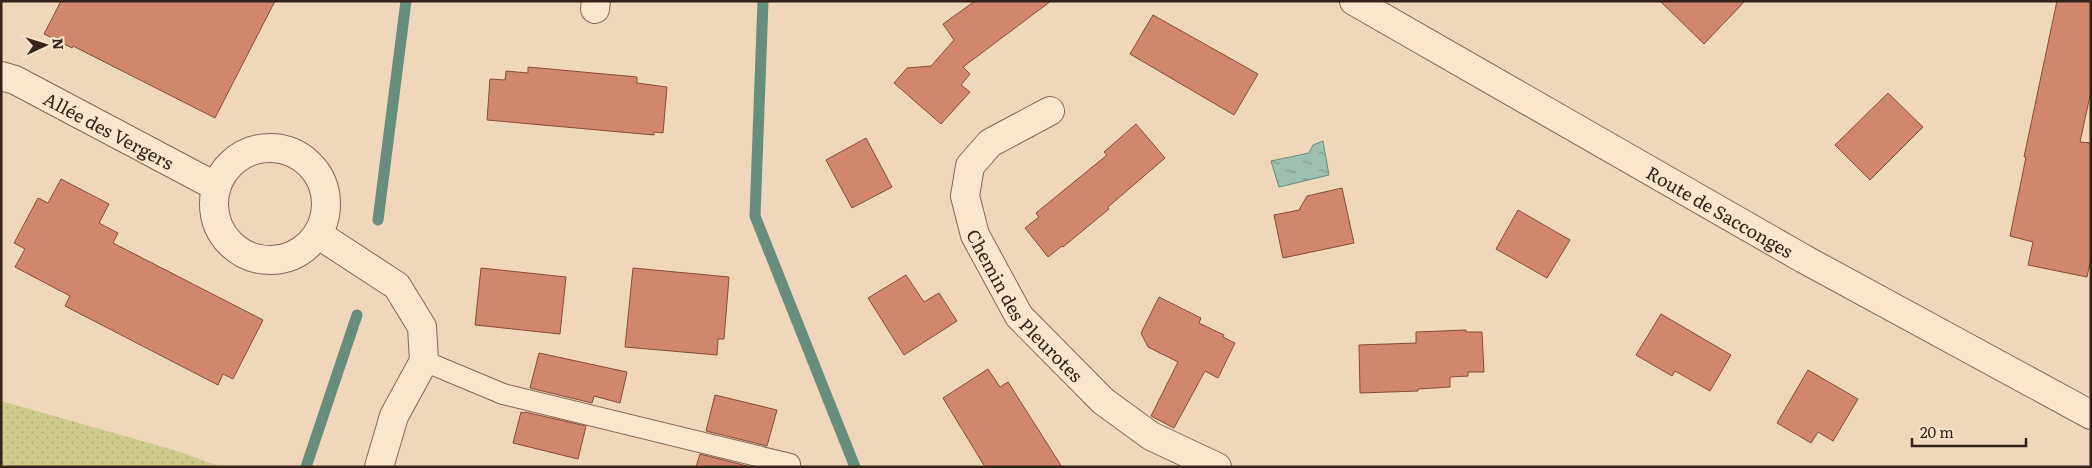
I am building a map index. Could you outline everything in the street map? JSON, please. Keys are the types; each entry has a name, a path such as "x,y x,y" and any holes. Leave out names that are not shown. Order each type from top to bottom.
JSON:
{"street":[{"name":"Route de Sacconges","path":"1354,1 1804,259 2091,415"},
{"name":"Allée des Vergers","path":"1,76 16,80 215,186"},
{"name":"Chemin des Pleurotes","path":"1050,112 990,143 970,166 966,196 974,235 1019,316 1103,401 1151,436 1217,467"},
{"path":"282,148 306,160 323,182 327,209 319,235 298,254 272,262 246,257 224,239 213,214 215,186 230,163 254,149 282,148"},
{"path":"319,235 397,286 422,327 424,361 394,416 379,467"}],"lane":[{"path":"424,361 503,394 790,464"}],"shaded area":[{"path":"1,401 174,450 222,467 1,467"}],"water":[{"path":"1323,141 1329,175 1279,187 1271,161 1309,153 1313,145"}],"building":[{"path":"61,1 275,1 215,118 73,46 72,48 44,34"},
{"path":"975,1 1051,1 963,67 970,74 961,85 970,92 941,124 894,83 907,68 931,66 954,40 943,24"},
{"path":"1660,1 1745,1 1704,44"},
{"path":"2057,1 2091,1 2091,91 2080,142 2091,143 2091,258 2087,277 2028,265 2033,242 2010,236 2026,157 2024,157"},
{"path":"1153,15 1258,74 1234,115 1130,54"},
{"path":"528,67 637,77 637,83 667,87 663,133 654,132 654,135 487,120 490,79 505,80 506,71 528,73"},
{"path":"1888,93 1923,127 1870,180 1835,145"},
{"path":"1136,124 1165,158 1108,207 1109,209 1048,257 1025,228 1039,217 1036,213 1107,155 1104,152"},
{"path":"866,138 892,187 852,208 826,160"},
{"path":"61,179 109,204 99,223 118,233 113,243 263,320 233,379 223,374 218,385 65,306 70,296 15,267 25,249 14,243 38,198 48,203"},
{"path":"1342,188 1354,243 1283,258 1274,215 1299,210 1307,196"},
{"path":"1518,210 1570,240 1547,278 1496,249"},
{"path":"481,268 566,277 560,334 475,325"},
{"path":"633,268 729,277 724,339 718,339 717,355 625,347"},
{"path":"906,275 924,302 939,293 957,321 904,355 868,298"},
{"path":"1159,297 1201,318 1199,323 1224,335 1223,337 1235,343 1218,378 1205,371 1174,428 1151,416 1178,362 1148,347 1141,333"},
{"path":"1661,314 1731,355 1710,391 1675,371 1672,376 1636,355"},
{"path":"1466,330 1466,332 1482,332 1484,372 1468,372 1468,376 1450,377 1450,387 1418,389 1418,391 1360,393 1359,345 1416,343 1416,332"},
{"path":"539,353 627,372 620,403 594,396 592,403 530,388"},
{"path":"988,369 1000,387 1008,382 1062,467 985,467 943,398"},
{"path":"1808,370 1858,399 1833,441 1818,432 1811,443 1777,423"},
{"path":"715,395 777,410 767,446 706,431"},
{"path":"521,412 586,426 578,459 513,443"},
{"path":"700,454 751,467 696,467"}],"waterway":[{"path":"378,220 406,1"},
{"path":"763,1 755,216 855,467"},
{"path":"306,467 357,315"}]}
